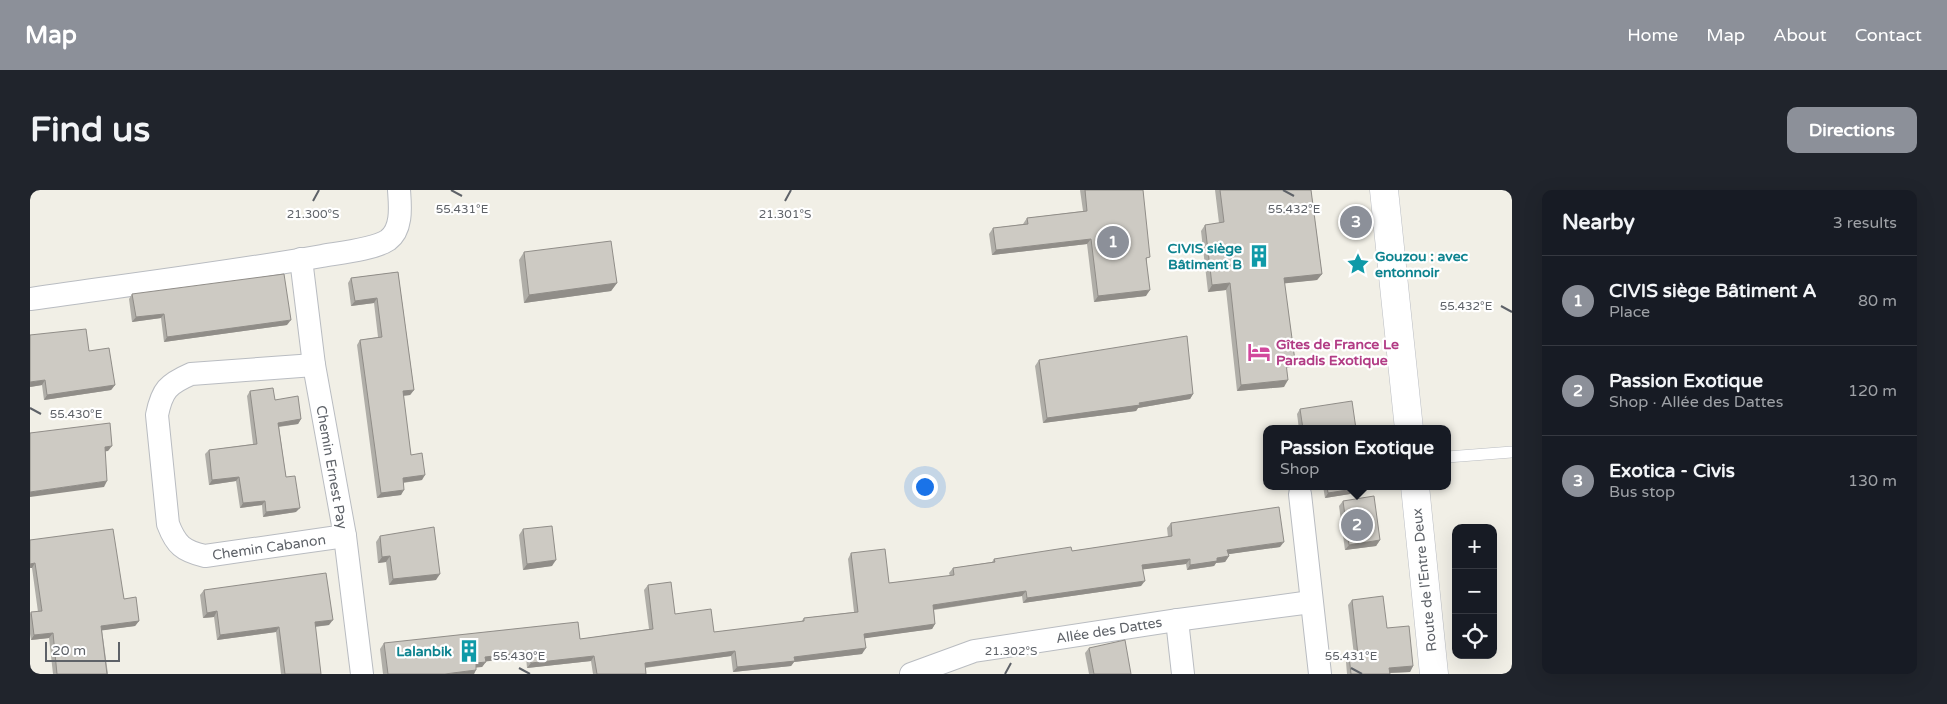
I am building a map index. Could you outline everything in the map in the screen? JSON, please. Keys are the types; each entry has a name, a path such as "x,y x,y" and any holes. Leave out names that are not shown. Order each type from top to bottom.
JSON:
{"main road":[{"path":"1384,190 1408,425"},
{"name":"Route de l'Entre Deux","path":"1415,490 1434,674"}],"street":[{"path":"30,299 301,260 366,247 388,240 396,230 401,212 399,190"},
{"name":"Chemin Ernest Pay","path":"301,260 314,365 345,536 362,674"},
{"name":"Chemin Cabanon","path":"314,365 191,374 167,387 160,400 157,415 168,524 174,538 182,548 194,554 205,556 345,536"},
{"path":"1300,494 1320,674"},
{"name":"Allée des Dattes","path":"911,674 974,651 1311,602"},
{"path":"1177,620 1182,674"}],"lane":[{"path":"1451,457 1512,452"}],"building":[{"path":"1085,190 1143,190 1150,257 1146,258 1150,290 1098,296 1091,239 996,250 993,228 1028,224 1027,218 1087,211"},
{"name":"CIVIS siège Bâtiment B","path":"1220,190 1311,190 1322,274 1284,278 1295,361 1286,363 1288,380 1241,385 1230,283 1212,285 1205,225 1224,222"},
{"path":"611,241 617,283 529,295 524,252"},
{"path":"398,272 414,390 403,391 411,455 422,453 425,475 403,478 404,490 381,493 360,340 382,337 377,298 355,301 351,278"},
{"path":"284,274 291,320 167,337 164,314 136,317 132,294"},
{"path":"86,329 89,351 109,348 115,385 47,395 45,380 30,382 30,335"},
{"path":"1187,336 1193,394 1139,403 1140,405 1047,418 1039,360"},
{"path":"273,388 275,400 298,396 301,419 278,423 286,477 295,476 300,508 266,512 265,501 243,503 239,477 212,480 209,450 257,444 250,391"},
{"path":"1352,401 1355,425 1302,425 1300,409"},
{"path":"110,423 112,446 105,447 107,481 30,492 30,433"},
{"path":"1328,490 1348,490 1328,493"},
{"path":"1374,496 1380,540 1349,545 1343,501"},
{"path":"1279,507 1284,542 1227,550 1229,556 1217,558 1217,561 1190,565 1190,559 1142,565 1145,581 1027,598 1026,591 933,605 935,624 864,634 866,648 794,657 795,661 737,667 735,651 645,663 646,674 597,674 594,656 531,663 529,652 485,657 486,662 476,663 476,670 445,674 388,674 384,643 578,622 580,639 653,629 648,585 671,582 675,614 711,609 714,632 804,621 804,618 858,612 851,553 885,549 889,583 954,575 953,568 995,562 994,559 1071,547 1072,551 1172,536 1171,523"},
{"path":"552,526 556,560 527,564 523,529"},
{"path":"434,527 440,574 393,579 390,556 382,557 380,536"},
{"path":"113,529 124,599 136,597 139,621 101,626 107,674 57,674 53,633 34,635 31,612 42,611 35,563 30,564 30,540"},
{"path":"326,573 333,620 315,622 321,674 285,674 279,627 220,635 217,611 207,613 204,590"},
{"path":"1383,596 1387,628 1409,626 1413,666 1389,668 1390,674 1351,674 1349,656 1358,655 1352,600"},
{"path":"1125,640 1131,674 1094,674 1089,648"}],"place":[{"name":"Exotica - Civis","path":"1356,222"},
{"name":"CIVIS siège Bâtiment A","path":"1113,242"},
{"name":"CIVIS siège Bâtiment B","path":"1259,256"},
{"name":"Gouzou : avec entonnoir","path":"1358,264"},
{"name":"Gîtes de France Le Paradis Exotique","path":"1259,352"},
{"name":"Passion Exotique","path":"1357,525"},
{"name":"Lalanbik","path":"469,651"}]}
